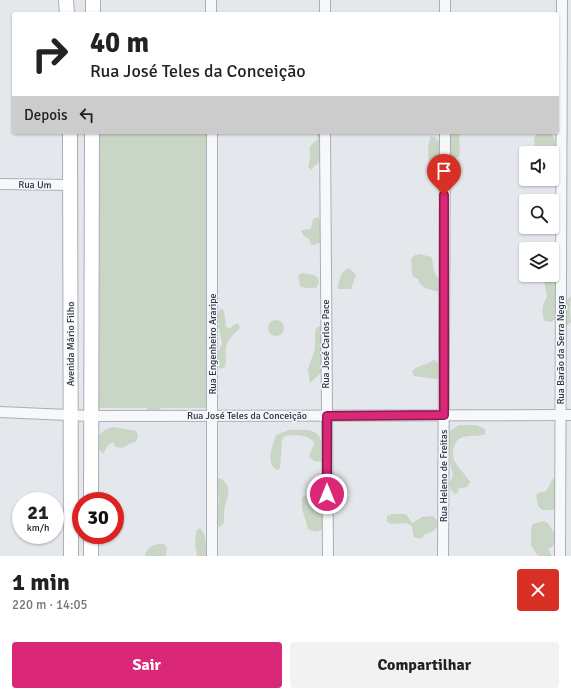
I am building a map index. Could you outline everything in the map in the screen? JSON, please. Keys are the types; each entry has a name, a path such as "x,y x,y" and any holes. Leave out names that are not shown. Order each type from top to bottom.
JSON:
{"main road":[{"path":"66,0 67,12"},
{"path":"93,0 93,12"},
{"name":"Avenida Mário Filho","path":"70,134 71,556"},
{"name":"Avenida Mário Filho","path":"90,492 92,134"},
{"path":"91,544 91,556"}],"street":[{"path":"211,0 211,12"},
{"path":"325,0 325,12"},
{"path":"445,0 445,12"},
{"name":"Rua Barão da Serra Negra","path":"560,556 566,415 562,0"},
{"name":"Rua Engenheiro Araripe","path":"212,134 212,556"},
{"name":"Rua José Carlos Pace","path":"326,134 328,556"},
{"name":"Rua Heleno de Freitas","path":"443,556 444,134"},
{"name":"Rua Um","path":"0,184 70,185"},
{"path":"0,412 71,415"},
{"name":"Rua José Teles da Conceição","path":"71,415 566,415"}],"green space":[{"path":"95,134 209,134 210,408 161,408 156,412 148,412 147,408 93,408"},
{"path":"317,134 324,134 323,160 314,166 312,170 308,167 310,148 311,145 318,139"},
{"path":"452,134 460,134 459,157 454,159 449,157 445,148"},
{"path":"536,134 552,134 556,146 535,146 534,139"},
{"path":"431,136 436,138 436,142 438,138 439,141 440,185 431,168 428,155"},
{"path":"318,217 323,226 323,241 313,245 301,231 311,229 313,219"},
{"path":"420,254 431,257 434,271 441,288 438,292 423,287 419,283 418,279 412,275 411,259 415,255"},
{"path":"349,268 356,275 351,289 338,289 340,277 346,269"},
{"path":"302,273 314,275 318,278 319,283 316,288 305,288 300,286 298,276"},
{"path":"544,282 558,282 556,319 552,322 545,321 544,318 543,309 547,297"},
{"path":"571,296 571,322 566,325 565,302"},
{"path":"221,308 224,312 226,327 230,329 233,325 238,323 240,328 228,342 226,347 225,367 220,369 216,360 222,344 218,320"},
{"path":"276,320 283,325 284,328 279,335 276,336 269,331 268,328 273,321"},
{"path":"322,326 321,337 323,342 324,369 310,384 308,369 315,349 315,332 317,327"},
{"path":"434,359 441,367 440,377 436,379 414,376 412,371"},
{"path":"459,425 476,425 485,429 485,434 463,437 455,444 453,455 455,462 470,482 467,487 457,489 459,491 455,494 449,485 453,475 450,464 449,436 450,431"},
{"path":"113,427 136,431 138,436 136,442 122,448 116,447 113,442 108,445 103,454 99,450 97,441 98,437 104,431"},
{"path":"289,430 306,430 319,435 322,446 323,462 314,461 309,456 314,444 311,439 293,435 285,436 282,440 280,468 278,470 274,467 271,464 270,459 276,435"},
{"path":"217,478 222,479 225,482 228,489 224,523 220,527 215,524 219,498 215,488"},
{"path":"553,478 558,487 557,508 552,510 542,510 538,506 536,495 540,492 545,492"},
{"path":"320,482 324,485 325,527 319,531 313,531 308,529 302,508 302,498 306,495 314,493"},
{"path":"392,514 406,514 412,523 422,517 433,516 438,525 435,530 425,534 422,538 416,538 414,537 412,527 410,525 404,523 393,524 387,522 387,516"},
{"path":"543,521 548,523 556,536 553,546 548,549 552,556 538,556 531,545 531,528 533,524"},
{"path":"200,528 205,537 208,556 197,556 195,545 196,531"},
{"path":"158,544 164,544 167,548 166,556 145,556 150,548"}],"route":[{"path":"327,494 327,416 444,415 444,195"}]}
